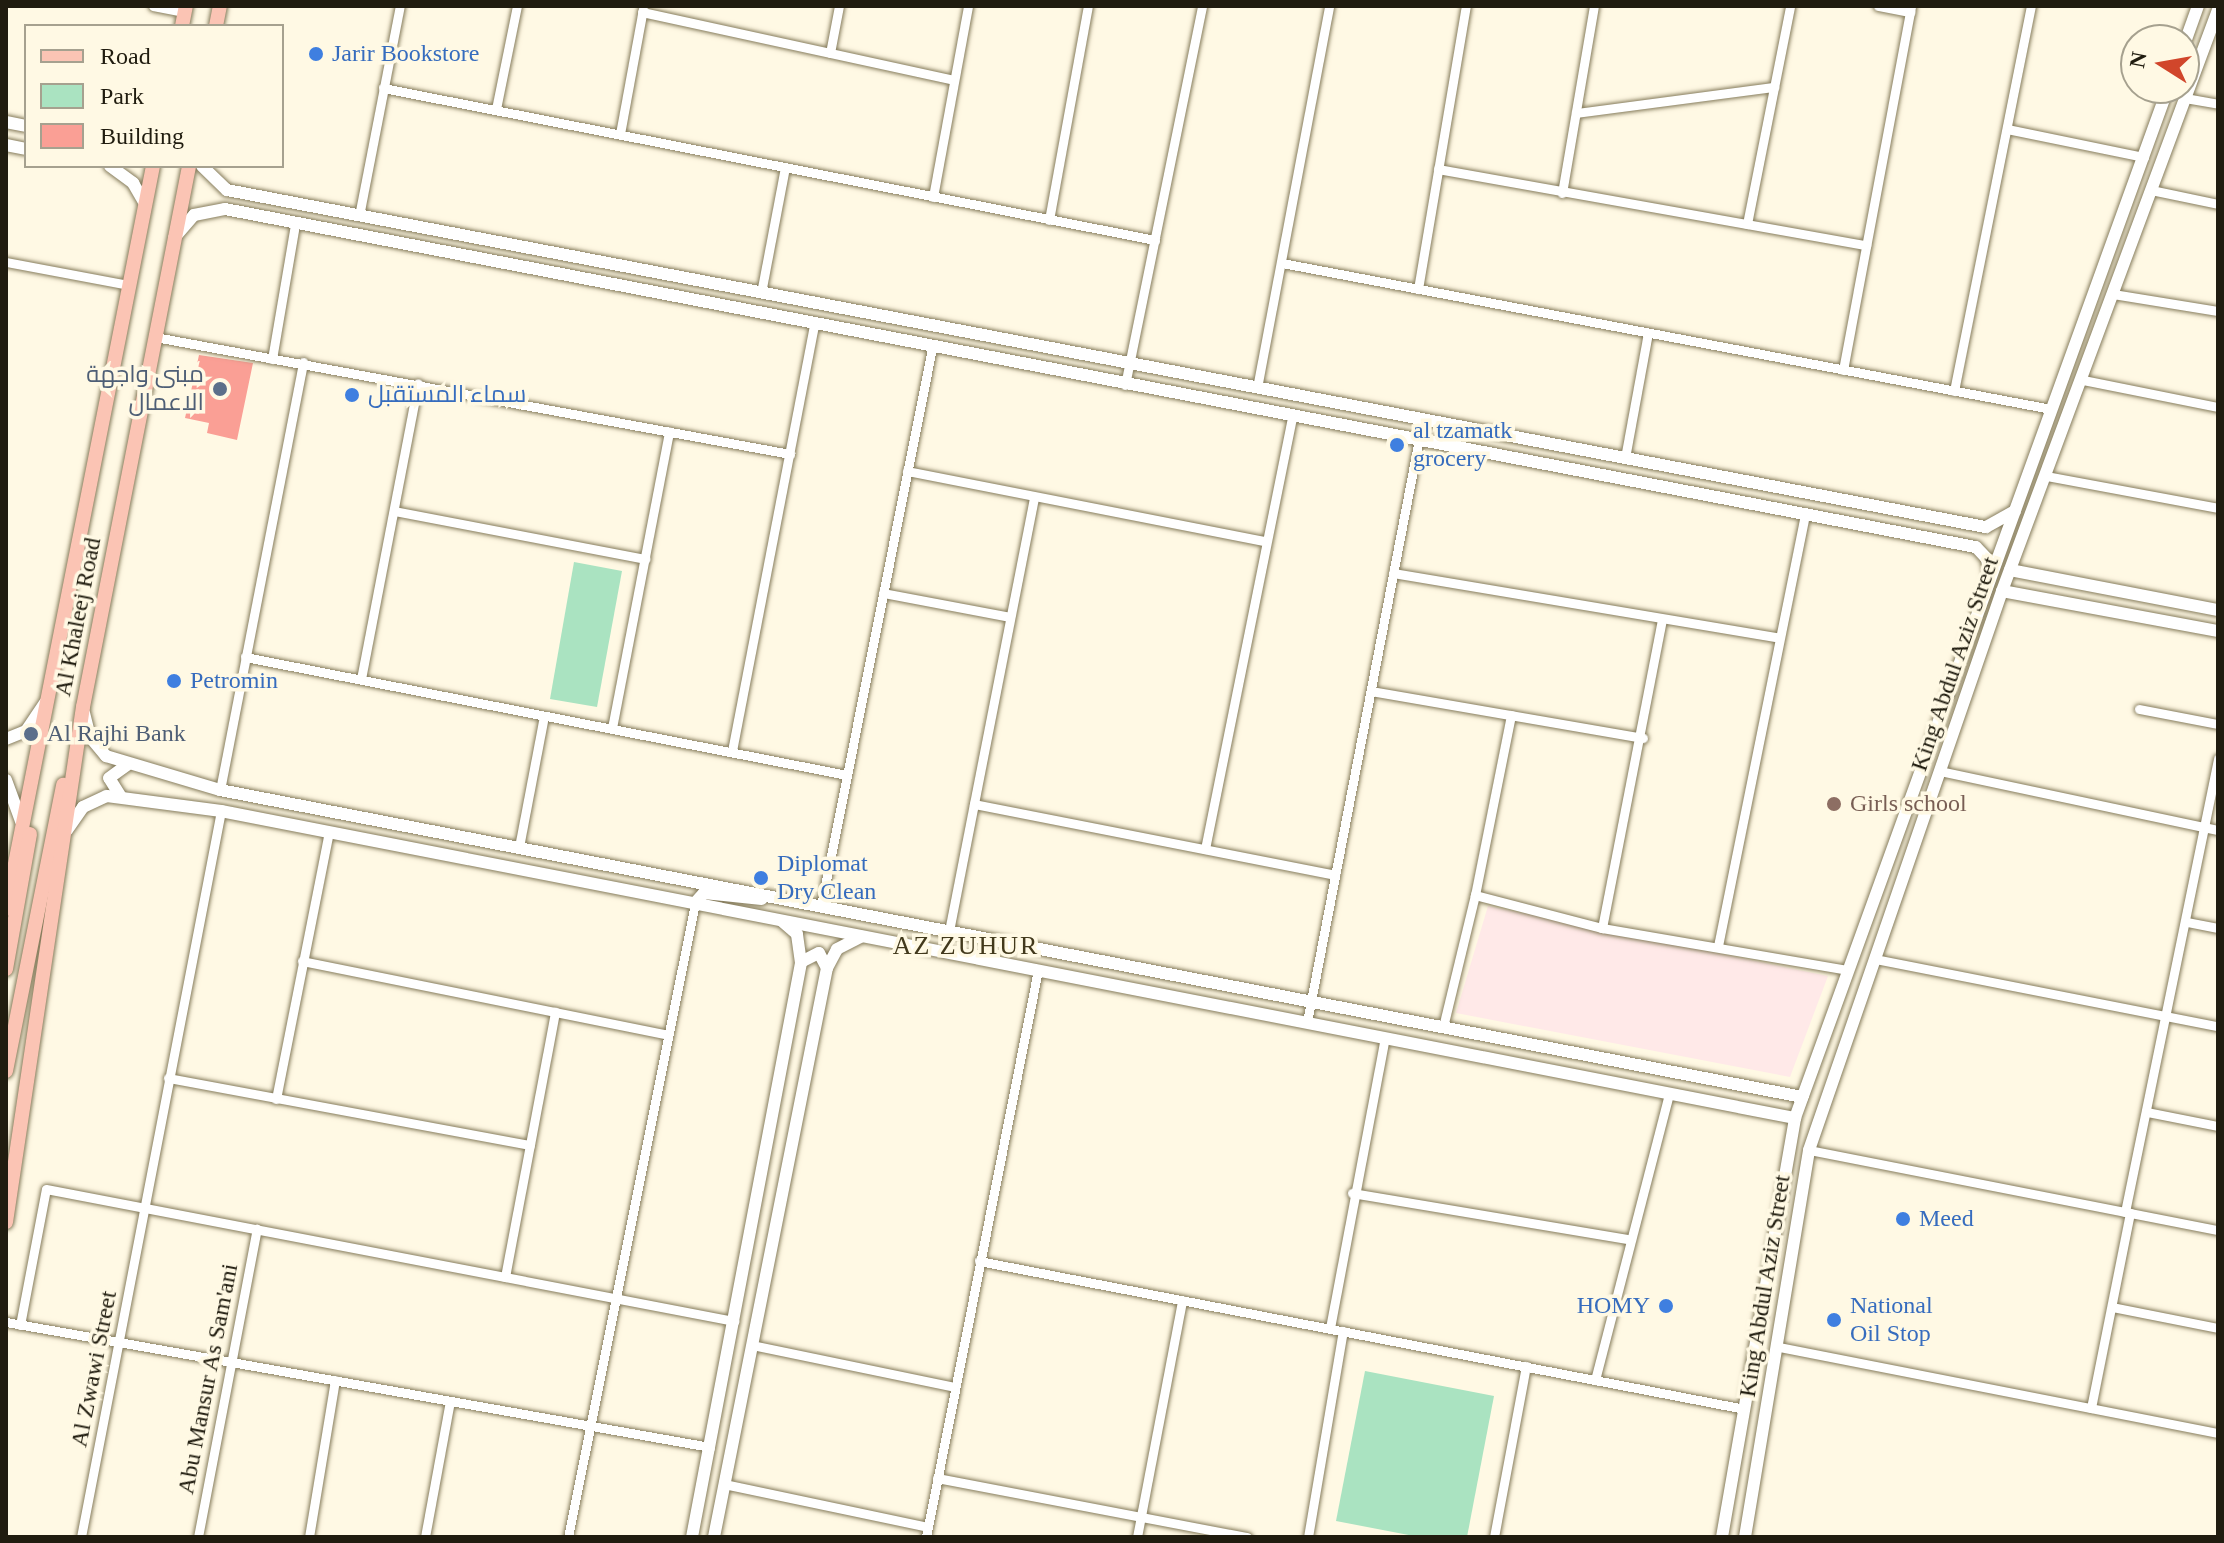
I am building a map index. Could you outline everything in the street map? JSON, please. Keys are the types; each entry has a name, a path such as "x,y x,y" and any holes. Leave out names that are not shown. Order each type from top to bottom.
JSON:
{"main road":[{"name":"Al Khaleej Road","path":"6,909 153,168"},
{"name":"Al Khaleej Road","path":"6,1222 76,746 189,168"},
{"path":"6,1071 54,810 76,746"},
{"path":"6,969 29,859 33,782"}],"street":[{"path":"153,6 184,15"},
{"path":"359,216 400,6"},
{"path":"496,109 517,6"},
{"path":"830,53 839,6"},
{"path":"933,197 968,6"},
{"path":"1049,220 1088,6"},
{"path":"1125,385 1202,6"},
{"path":"1257,388 1329,6"},
{"path":"1418,289 1466,6"},
{"path":"1562,193 1594,6"},
{"path":"1747,224 1790,6"},
{"path":"1843,370 1910,9 1878,6"},
{"path":"1954,391 2031,6"},
{"path":"620,134 643,9 954,80"},
{"name":"King Abdul Aziz Street","path":"2200,58 2218,10"},
{"path":"1576,113 1774,87"},
{"path":"383,88 1155,240"},
{"name":"King Abdul Aziz Street","path":"1721,1534 1795,1118 2162,104"},
{"name":"King Abdul Aziz Street","path":"1745,1536 1779,1347 1809,1150 2002,591 2083,380 2183,104"},
{"path":"2007,129 2144,157"},
{"path":"761,293 785,167"},
{"path":"113,168 133,183 145,204"},
{"path":"204,168 227,190 1986,527 2015,511"},
{"path":"1438,169 1866,245"},
{"path":"2151,190 2218,204"},
{"path":"267,219 284,201"},
{"path":"174,238 204,209 295,224 1418,444 1976,547 1987,559 1990,576"},
{"path":"272,359 295,224"},
{"path":"6,262 129,285"},
{"path":"1282,263 2051,409"},
{"path":"2113,294 2218,311"},
{"path":"732,751 814,324"},
{"path":"1625,458 1648,333"},
{"path":"155,337 418,383 790,454"},
{"path":"821,906 932,348"},
{"path":"220,790 303,362"},
{"path":"2083,380 2218,407"},
{"path":"361,679 418,383"},
{"path":"1205,849 1263,541 1292,419"},
{"path":"612,728 669,431"},
{"path":"1307,1022 1418,444"},
{"path":"907,471 1263,541"},
{"path":"2046,476 2218,508"},
{"path":"949,931 1034,497"},
{"path":"394,511 645,559"},
{"path":"1718,946 1777,637 1805,516"},
{"path":"2010,570 2218,610"},
{"path":"1393,573 1777,637"},
{"path":"2002,591 2218,631"},
{"path":"883,593 1010,617"},
{"path":"1602,928 1643,738 1662,620"},
{"path":"245,657 847,775"},
{"path":"1371,691 1643,738"},
{"path":"6,739 26,731 50,693"},
{"path":"83,707 95,745 127,765 220,790 1803,1097"},
{"path":"2139,709 2218,724"},
{"path":"1443,1027 1475,895 1511,715"},
{"path":"519,847 544,716"},
{"path":"2091,1408 2218,758"},
{"path":"121,797 109,778 127,765"},
{"path":"1940,771 2218,830"},
{"path":"6,780 17,795 23,832"},
{"path":"60,844 90,801 121,797 221,811 1795,1118"},
{"path":"974,804 1335,875"},
{"name":"Al Zwawi Street","path":"81,1537 221,811"},
{"path":"276,1099 329,832"},
{"path":"568,1537 695,903 704,893 781,898"},
{"path":"1475,895 1602,928 1848,970"},
{"path":"692,1537 801,963 797,934 779,919"},
{"path":"2187,922 2218,928"},
{"path":"714,1537 827,968 844,943 866,936"},
{"path":"801,963 819,953 827,968"},
{"path":"1875,959 2218,1026"},
{"path":"302,961 668,1035"},
{"path":"724,1484 927,1532 1038,970"},
{"path":"505,1277 555,1012"},
{"path":"1330,1328 1352,1193 1385,1037"},
{"path":"168,1078 530,1145"},
{"path":"1595,1380 1627,1239 1669,1093"},
{"path":"2147,1112 2218,1126"},
{"path":"1809,1150 2218,1230"},
{"path":"20,1325 46,1189 734,1321"},
{"path":"1352,1193 1627,1239"},
{"name":"Abu Mansur As Sam'ani","path":"198,1537 257,1229"},
{"path":"979,1261 1745,1409"},
{"path":"1137,1537 1182,1300"},
{"path":"2112,1307 2218,1328"},
{"path":"6,1322 230,1366 335,1380 710,1447"},
{"path":"1308,1537 1343,1331"},
{"path":"752,1345 955,1387"},
{"path":"1779,1347 2218,1433"},
{"path":"1494,1537 1526,1366"},
{"path":"309,1537 335,1380"},
{"path":"425,1537 450,1401"},
{"path":"937,1478 1247,1537"}],"shaded area":[{"path":"1488,906 1828,976 1790,1077 1456,1013"}],"green space":[{"path":"574,562 622,571 597,707 550,699"},
{"path":"1365,1371 1494,1396 1467,1537 1419,1537 1336,1521"}],"building":[{"name":"مبنى واجهة الاعمال","path":"199,355 253,363 237,440 207,433 209,423 185,418"}],"place":[{"name":"Jarir Bookstore","path":"316,54"},
{"name":"مبنى واجهة الاعمال","path":"220,389"},
{"name":"سماء المستقبل","path":"352,395"},
{"name":"al tzamatk grocery","path":"1397,445"},
{"name":"Petromin","path":"174,681"},
{"name":"Al Rajhi Bank","path":"31,734"},
{"name":"Girls school","path":"1834,804"},
{"name":"Diplomat Dry Clean","path":"761,878"},
{"name":"Meed","path":"1903,1219"},
{"name":"HOMY","path":"1666,1306"},
{"name":"National Oil Stop","path":"1834,1320"}],"district":[{"name":"AZ ZUHUR","path":"966,946"}]}
